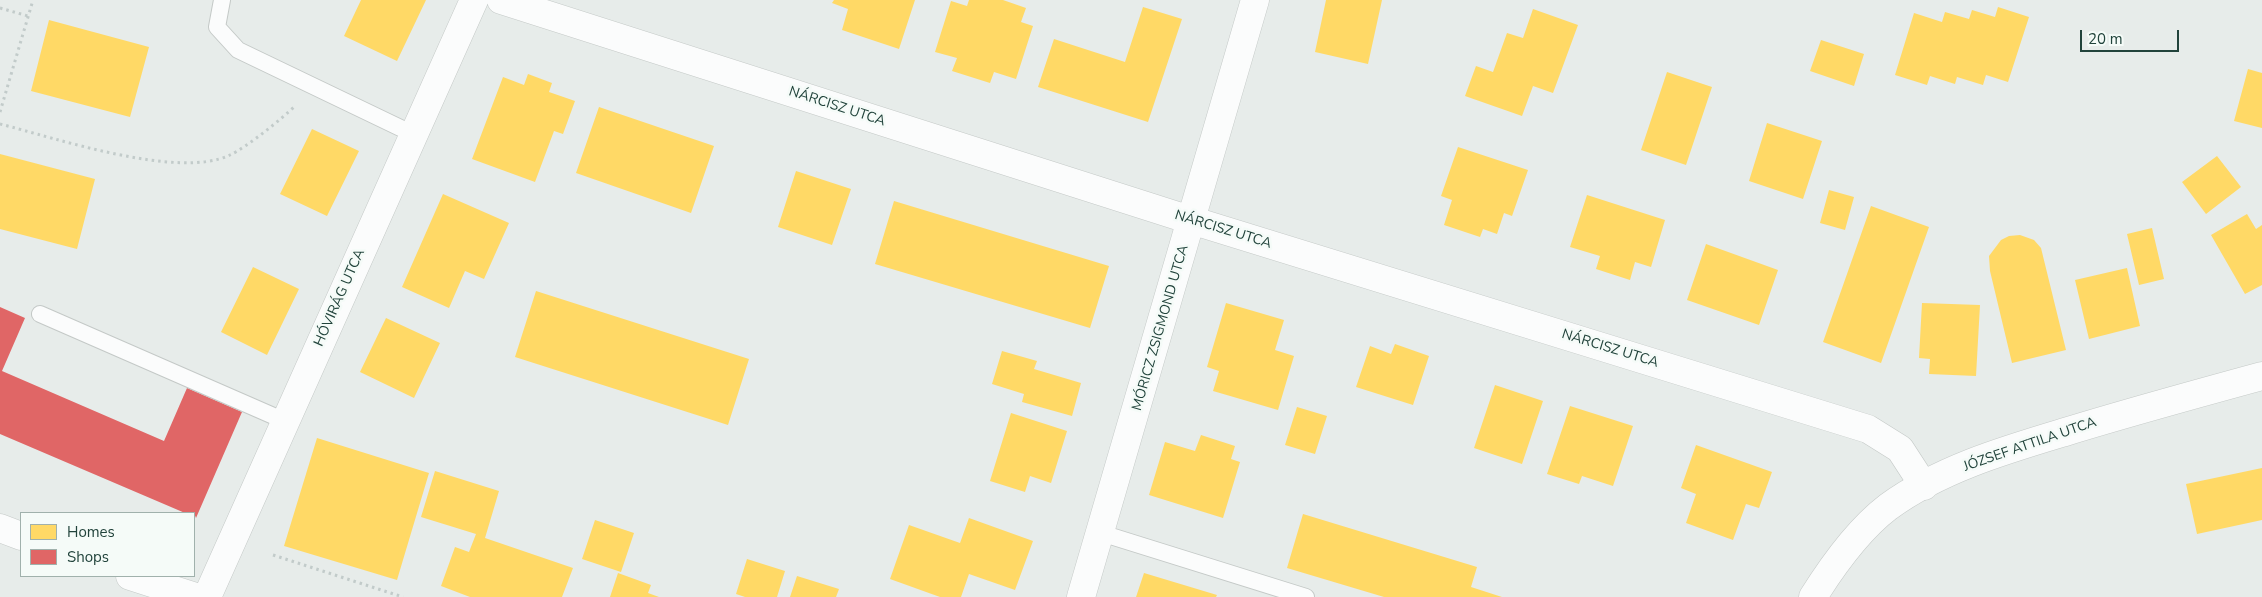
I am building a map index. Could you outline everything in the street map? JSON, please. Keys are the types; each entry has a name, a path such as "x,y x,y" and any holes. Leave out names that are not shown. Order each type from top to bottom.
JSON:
{"street":[{"name":"HÓVIRÁG UTCA","path":"207,597 474,0"},
{"name":"NÁRCISZ UTCA","path":"501,0 1192,220 1868,429 1900,449 1924,486"},
{"name":"MÓRICZ ZSIGMOND UTCA","path":"1081,597 1102,533 1255,0"},
{"name":"JÓZSEF ATTILA UTCA","path":"1813,597 1852,543 1888,508 1924,486 2004,450 2262,376"},
{"path":"0,528 20,536"},
{"path":"133,577 196,597"}],"lane":[{"path":"222,0 218,27 238,50 413,134"},
{"path":"40,314 285,421"},
{"path":"1102,533 1306,597"}],"path":[{"path":"0,112 33,0"},
{"path":"0,8 28,16"},
{"path":"0,124 138,158 188,165 230,155 287,114 314,86"},
{"path":"273,554 403,597"}],"building: Homes":[{"path":"361,0 426,0 397,61 344,36"},
{"path":"834,0 915,0 899,49 842,30 848,9 832,3"},
{"path":"969,0 1003,0 1026,8 1021,22 1033,26 1016,79 994,72 990,83 952,71 957,58 935,52 951,1 967,6"},
{"path":"1326,0 1382,0 1368,64 1315,52"},
{"path":"1143,7 1182,19 1148,122 1038,87 1054,39 1125,62"},
{"path":"1998,7 2029,17 2008,82 1986,75 1983,85 1957,77 1955,84 1930,76 1927,85 1895,75 1914,13 1942,22 1945,12 1969,19 1972,10 1995,17"},
{"path":"1533,9 1578,25 1553,93 1533,86 1522,116 1465,96 1476,66 1493,72 1507,33 1523,38"},
{"path":"49,20 149,47 130,117 31,91"},
{"path":"1821,40 1864,54 1854,86 1810,71"},
{"path":"2248,69 2262,73 2262,128 2234,121"},
{"path":"1667,72 1712,87 1686,165 1641,150"},
{"path":"528,74 552,83 549,92 575,101 563,134 554,131 535,182 472,159 503,77 524,85"},
{"path":"599,107 714,146 691,213 576,173"},
{"path":"1767,123 1822,141 1803,199 1749,181"},
{"path":"312,129 359,151 327,216 280,194"},
{"path":"1458,147 1528,170 1512,216 1504,213 1497,234 1483,229 1480,237 1444,225 1452,200 1441,196"},
{"path":"0,154 95,179 77,249 0,229"},
{"path":"2217,156 2241,187 2206,214 2182,182"},
{"path":"796,171 851,189 832,245 778,227"},
{"path":"1829,190 1854,197 1845,230 1820,223"},
{"path":"443,194 509,223 484,279 465,271 449,308 402,287"},
{"path":"1587,195 1665,220 1651,267 1635,262 1630,280 1596,269 1600,256 1570,247"},
{"path":"894,201 1109,266 1090,328 875,264"},
{"path":"1871,206 1929,227 1881,363 1823,342"},
{"path":"2247,214 2256,229 2262,225 2262,285 2245,294 2211,235"},
{"path":"2152,228 2164,279 2139,285 2127,234"},
{"path":"2020,235 2034,240 2041,248 2066,350 2012,363 1990,271 1989,256 2001,240 2009,236"},
{"path":"1706,244 1778,270 1759,325 1687,300"},
{"path":"253,267 299,289 267,355 221,332"},
{"path":"2127,268 2140,326 2089,339 2075,280"},
{"path":"536,291 749,359 728,425 515,357"},
{"path":"1226,303 1284,320 1275,350 1294,356 1278,410 1213,391 1219,371 1207,367"},
{"path":"1922,303 1980,305 1976,376 1929,374 1930,359 1919,358"},
{"path":"386,318 440,343 414,398 360,372"},
{"path":"1395,344 1429,356 1413,405 1356,387 1370,346 1391,354"},
{"path":"1002,351 1037,361 1034,369 1081,383 1072,416 1022,402 1024,394 992,384"},
{"path":"1495,385 1543,401 1522,464 1474,448"},
{"path":"1570,406 1633,426 1613,486 1582,476 1579,484 1547,474"},
{"path":"1297,407 1327,416 1315,454 1285,445"},
{"path":"1011,413 1067,431 1051,483 1030,476 1025,492 990,481"},
{"path":"1201,435 1235,446 1231,459 1240,462 1223,518 1149,495 1165,442 1195,451"},
{"path":"317,438 429,473 397,580 284,546"},
{"path":"1696,445 1772,472 1759,508 1746,504 1733,540 1686,523 1696,494 1681,488"},
{"path":"2262,468 2262,520 2197,534 2186,484"},
{"path":"435,471 499,491 485,538 573,568 562,597 470,597 441,586 455,547 469,552 476,534 421,517"},
{"path":"1303,514 1477,567 1471,587 1502,597 1384,597 1287,568"},
{"path":"969,518 1033,541 1015,590 969,574 961,597 940,597 890,579 909,525 960,543"},
{"path":"595,520 634,533 621,572 582,559"},
{"path":"747,559 785,571 777,597 745,597 736,594"},
{"path":"618,573 651,585 648,593 659,597 610,597"},
{"path":"1144,573 1217,595 1216,597 1136,597"},
{"path":"797,576 839,589 836,597 790,597"}],"building: Shops":[{"path":"0,307 25,318 2,371 164,441 187,388 242,412 196,518 195,512 183,512 0,434"}]}
